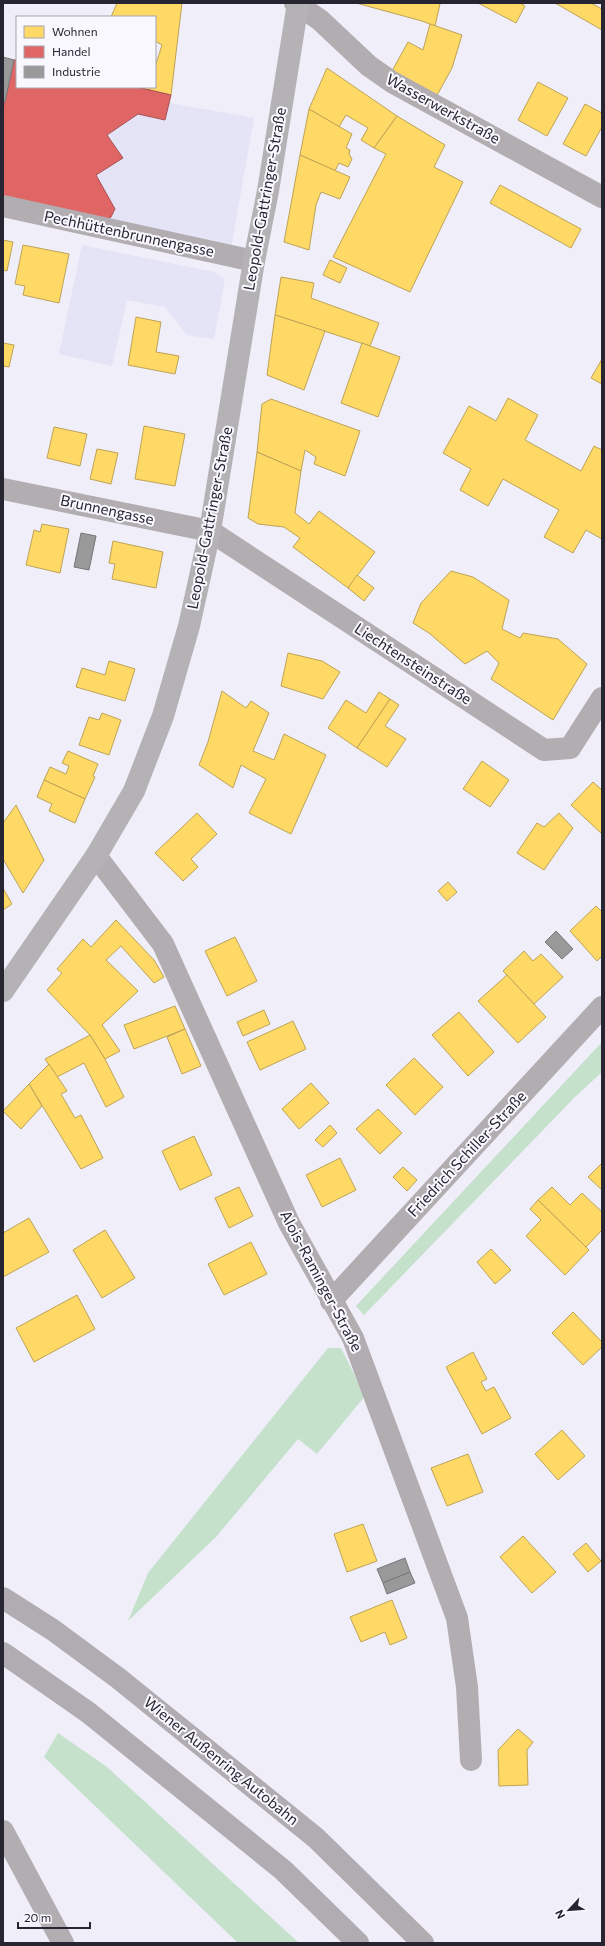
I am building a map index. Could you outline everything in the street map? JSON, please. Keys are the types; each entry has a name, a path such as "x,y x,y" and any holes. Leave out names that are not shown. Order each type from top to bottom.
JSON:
{"highway":[{"name":"Wiener Außenring Autobahn","path":"3,1598 53,1630 118,1678 316,1838 423,1943"},
{"path":"3,1653 89,1713 283,1870 358,1943"}],"main road":[{"name":"Leopold-Gattringer-Straße","path":"3,991 96,856 134,791 163,716 189,626 210,532 254,261 268,191 297,3"}],"street":[{"name":"Wasserwerkstraße","path":"297,3 320,20 369,66 392,82 602,197"},
{"name":"Pechhüttenbrunnengasse","path":"3,206 254,261"},
{"name":"Brunnengasse","path":"3,489 210,532"},
{"name":"Liechtensteinstraße","path":"210,532 544,750 570,748 602,698"},
{"name":"Alois-Raminger-Straße","path":"96,856 163,944 289,1223 353,1338 457,1618 467,1687 471,1760"},
{"name":"Friedrich Schiller-Straße","path":"331,1300 602,1007"},
{"path":"3,1830 63,1943"}],"shaded area":[{"path":"3,57 16,60 16,88 141,88 171,95 170,102 175,104 254,118 231,249 3,198"},
{"path":"82,245 214,272 225,279 214,339 187,335 165,307 127,300 112,366 59,354"}],"green space":[{"path":"602,1042 602,1072 574,1098 364,1315 356,1306"},
{"path":"328,1348 341,1348 365,1396 317,1454 298,1439 216,1537 128,1621 148,1573"},
{"path":"58,1733 107,1767 299,1943 238,1943 44,1757"}],"building: Wohnen":[{"path":"117,3 182,3 171,95 141,88 156,88 156,64 162,45 156,42 156,16 111,16"},
{"path":"356,3 435,3 440,4 435,26"},
{"path":"478,3 520,3 525,6 516,23"},
{"path":"555,3 591,3 602,9 602,30"},
{"path":"430,24 462,35 452,68 435,99 392,71 408,42 423,50"},
{"path":"327,68 397,116 374,148 361,140 368,128 346,115 339,127 309,109"},
{"path":"538,82 568,98 547,136 518,120"},
{"path":"585,104 602,113 602,127 586,156 563,144"},
{"path":"309,109 352,134 346,148 350,150 349,154 352,159 348,167 339,163 335,171 300,155"},
{"path":"397,116 445,145 434,167 463,182 410,292 333,257 386,154 374,148"},
{"path":"300,155 350,177 340,199 321,192 316,205 309,250 284,242"},
{"path":"500,185 581,229 571,248 490,203"},
{"path":"3,240 13,242 7,271 3,270"},
{"path":"23,245 69,254 59,303 23,295 25,286 15,284"},
{"path":"330,260 347,268 340,283 323,275"},
{"path":"281,277 314,283 311,298 379,323 370,346 275,315"},
{"path":"275,315 325,331 304,390 267,375"},
{"path":"136,317 161,322 156,352 179,356 175,374 128,365"},
{"path":"3,343 14,345 9,367 3,366"},
{"path":"362,343 400,357 378,417 341,403"},
{"path":"602,359 602,384 591,378"},
{"path":"508,398 538,415 525,440 581,471 594,446 602,450 602,539 586,530 573,553 544,537 559,510 503,479 488,506 460,490 471,469 443,453 469,406 496,421"},
{"path":"271,399 360,431 345,476 314,464 316,457 305,450 301,471 257,452 262,404"},
{"path":"144,426 185,434 175,486 135,479"},
{"path":"54,427 87,434 80,466 47,458"},
{"path":"97,449 118,453 111,484 90,479"},
{"path":"257,452 301,471 295,513 309,524 319,511 375,552 348,588 293,547 300,538 284,527 258,524 248,518"},
{"path":"42,524 69,529 60,573 26,565 34,530 40,532"},
{"path":"113,541 163,552 156,588 112,579 115,564 109,563"},
{"path":"451,571 473,577 509,600 502,629 520,638 523,633 558,639 587,664 553,720 491,679 499,663 487,651 465,664 429,633 413,623 421,603"},
{"path":"357,575 374,588 364,601 348,588"},
{"path":"288,653 322,661 340,672 323,699 281,686"},
{"path":"109,661 135,669 125,701 76,687 82,668 105,675"},
{"path":"222,691 246,708 251,701 269,713 253,751 274,760 284,734 326,755 291,834 249,813 266,779 241,765 233,788 199,765 208,742"},
{"path":"379,692 390,699 357,748 328,728 346,700 366,713"},
{"path":"390,699 399,705 385,726 406,739 387,767 357,748"},
{"path":"102,713 121,720 109,755 79,745 89,717 99,720"},
{"path":"68,751 98,764 93,776 95,777 85,799 44,780 50,767 66,774 69,766 62,763"},
{"path":"482,761 509,780 490,807 463,789"},
{"path":"44,780 85,799 75,823 49,811 52,804 37,797"},
{"path":"593,782 602,790 602,834 571,805"},
{"path":"16,805 44,860 23,893 3,859 3,823"},
{"path":"197,813 217,834 191,859 198,867 183,881 155,853"},
{"path":"559,813 573,828 544,870 517,853 537,823 544,827"},
{"path":"448,882 457,892 447,901 438,891"},
{"path":"3,888 12,904 3,910"},
{"path":"596,906 602,912 602,956 597,961 570,931"},
{"path":"116,920 154,960 164,977 154,983 121,946 106,960 138,991 102,1025 120,1051 105,1059 90,1035 47,990 62,973 57,969 83,939 91,947"},
{"path":"235,937 257,981 227,996 205,951"},
{"path":"524,951 533,961 541,954 563,977 534,1004 503,971"},
{"path":"507,975 546,1017 518,1043 478,1001"},
{"path":"175,1006 185,1029 134,1049 124,1025"},
{"path":"264,1010 270,1024 243,1036 237,1022"},
{"path":"459,1012 494,1052 468,1076 432,1035"},
{"path":"293,1021 306,1049 260,1070 247,1042"},
{"path":"185,1029 201,1066 182,1074 167,1037"},
{"path":"90,1035 105,1059 124,1097 106,1107 84,1063 57,1077 45,1059"},
{"path":"414,1058 443,1087 415,1115 386,1085"},
{"path":"49,1064 67,1091 61,1094 75,1118 81,1115 103,1158 81,1169 29,1084"},
{"path":"311,1083 329,1103 299,1129 282,1109"},
{"path":"29,1084 42,1106 21,1129 3,1111"},
{"path":"378,1109 402,1133 380,1154 356,1129"},
{"path":"330,1125 337,1133 323,1147 315,1140"},
{"path":"194,1136 212,1175 180,1190 162,1151"},
{"path":"340,1158 356,1190 322,1207 306,1175"},
{"path":"602,1163 602,1190 588,1177"},
{"path":"403,1167 417,1180 407,1191 393,1177"},
{"path":"239,1187 253,1216 229,1228 215,1198"},
{"path":"552,1187 570,1205 582,1193 602,1212 602,1230 586,1247 538,1200"},
{"path":"538,1200 589,1250 565,1275 526,1236 541,1220 530,1209"},
{"path":"29,1218 49,1252 3,1277 3,1233"},
{"path":"105,1230 135,1278 102,1298 73,1250"},
{"path":"251,1242 267,1274 224,1295 208,1264"},
{"path":"491,1249 511,1270 495,1284 477,1262"},
{"path":"77,1295 95,1329 34,1362 16,1328"},
{"path":"573,1312 602,1342 602,1347 583,1365 552,1333"},
{"path":"473,1352 487,1379 481,1382 486,1391 494,1387 511,1418 482,1434 446,1367"},
{"path":"562,1430 585,1456 558,1480 535,1454"},
{"path":"468,1454 483,1492 447,1506 431,1468"},
{"path":"363,1524 377,1561 347,1572 334,1534"},
{"path":"523,1536 556,1572 532,1593 500,1557"},
{"path":"586,1543 601,1561 588,1572 573,1554"},
{"path":"392,1600 407,1638 390,1645 385,1632 361,1642 350,1617"},
{"path":"518,1729 533,1742 527,1750 528,1785 499,1786 498,1750"}],"building: Handel":[{"path":"14,60 16,60 16,88 141,88 171,95 165,120 138,114 107,135 123,158 96,175 115,209 111,217 103,220 3,198 3,109"}],"building: Industrie":[{"path":"3,57 14,60 5,102 3,101"},
{"path":"81,533 96,536 89,570 74,567"},
{"path":"556,931 573,949 562,959 545,942"},
{"path":"405,1558 410,1572 383,1583 377,1569"},
{"path":"410,1572 415,1583 387,1594 383,1583"}]}
